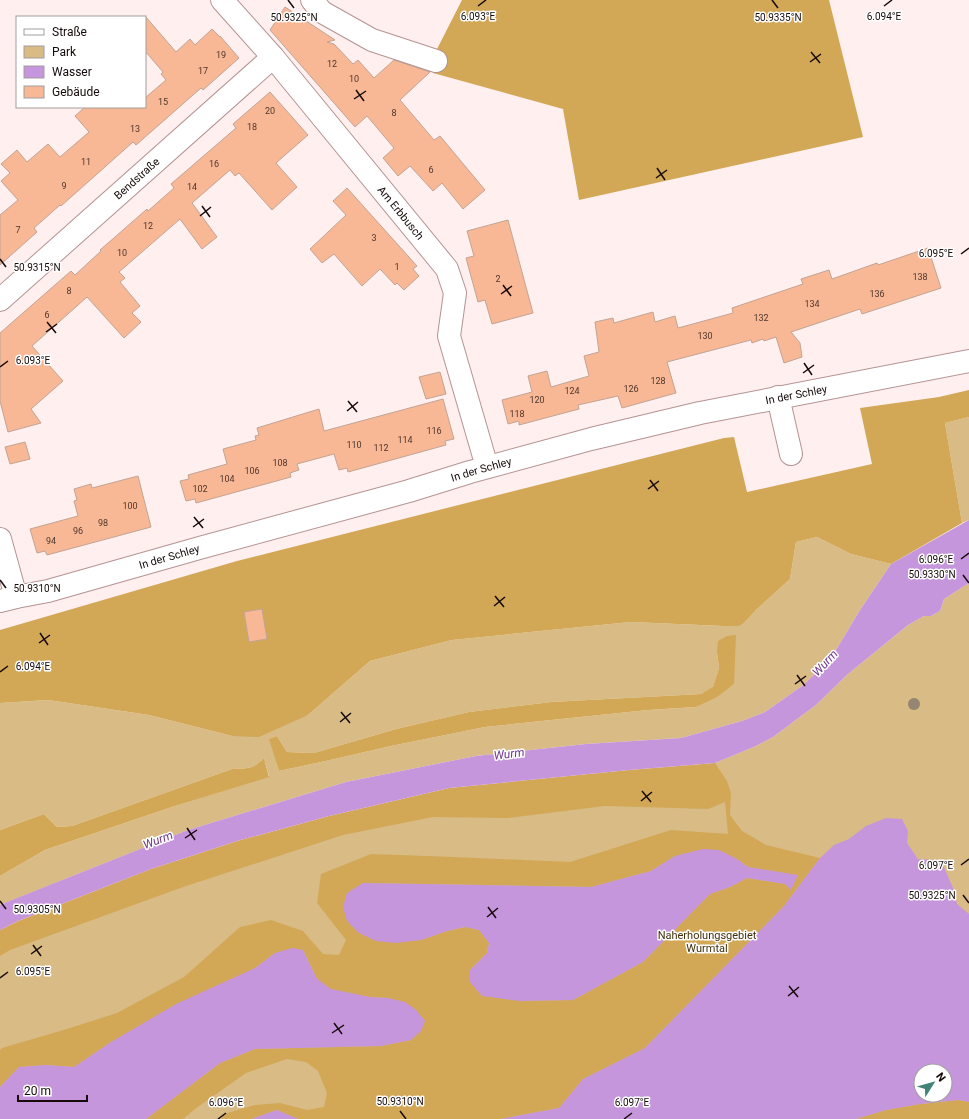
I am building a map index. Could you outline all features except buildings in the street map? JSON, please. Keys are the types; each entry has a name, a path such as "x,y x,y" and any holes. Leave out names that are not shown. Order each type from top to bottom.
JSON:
{"street":[{"name":"Am Erbbusch","path":"222,0 274,58 447,269 455,293 449,336 487,467"},
{"path":"312,0 322,12 372,40 436,61"},
{"name":"Bendstraße","path":"0,300 274,58"},
{"name":"In der Schley","path":"8,599 48,591 487,467 617,432 778,397 969,361"},
{"path":"778,397 791,454"},
{"path":"0,539 8,599"}],"green space":[{"path":"462,0 829,0 863,137 579,200 563,109 433,73 435,53"},
{"path":"969,390 969,417 945,423 962,523 891,564 851,554 817,537 796,542 790,579 739,626 631,622 452,640 370,661 308,715 259,737 232,736 149,715 48,700 0,703 0,630 237,561 724,438 734,437 747,492 872,464 860,408 939,397"},
{"path":"969,417 969,520 962,523 945,423"},
{"path":"817,537 851,554 891,564 860,610 830,660 802,686 765,712 742,721 681,738 586,744 476,756 346,782 188,830 0,905 0,876 45,850 269,776 264,758 256,765 246,768 232,769 72,826 57,827 44,814 0,830 0,703 48,700 149,715 232,736 308,715 370,661 452,640 631,622 723,626 745,622 790,579 796,542","holes":["717,653 734,684 696,707 648,710 485,727 279,771 270,739 277,736 287,752 314,753 396,729 469,712 551,702 701,694 713,688 719,668"]},
{"name":"Naherholungsgebiet Wurmtal","path":"969,583 969,1119 0,1119 0,930 151,869 715,763 756,746 773,737 816,705 848,674 908,625 924,616 931,616 940,611 944,599"},
{"path":"736,635 734,684 717,697 696,707 648,710 485,727 279,771 269,739 277,736 287,752 314,753 396,729 469,712 551,702 701,694 713,687 719,668 717,653 718,641 727,636"},
{"path":"264,758 269,777 172,807 45,850 0,876 0,830 44,814 57,827 72,826 232,769 246,768 256,765"},
{"path":"715,763 727,781 731,793 730,815 742,831 766,845 820,858 784,906 645,1048 583,1079 559,1108 500,1119 298,1119 277,1110 251,1119 221,1119 224,1114 255,1105 280,1103 307,1110 324,1107 327,1093 318,1071 306,1062 287,1059 246,1073 183,1119 146,1119 220,1063 255,1049 381,1046 411,1040 388,998 370,997 331,990 317,979 303,950 275,953 255,968 111,1042 74,1067 45,1065 19,1067 0,1087 0,1050 2,1048 117,1013 184,977 240,927 271,920 303,931 323,954 339,955 346,940 317,903 321,874 371,854 570,862 671,830 728,834 725,802 708,809 605,806 508,818 433,817 343,835 183,887 10,950 0,956 0,930 18,921 151,869 237,841 329,816 449,788","holes":["675,856 737,859 748,867 798,876 785,884 747,878 730,887 710,894 643,962 573,1000 519,1001 470,970 487,953 489,943 479,930 466,927 447,931 421,940 363,883 591,887 651,871"]},
{"path":"953,1101 969,1102 969,1119 856,1119 886,1110 920,1104 953,1103"}],"water":[{"name":"Wurm","path":"969,520 969,583 944,599 940,611 931,616 924,616 908,625 848,674 816,705 773,737 756,746 715,763 449,788 329,816 237,841 151,869 18,921 0,930 0,905 188,830 346,782 476,756 586,744 681,738 742,721 765,712 802,686 830,660 860,610 891,564"},
{"path":"886,818 902,819 908,831 907,843 918,859 934,860 943,865 953,888 957,904 969,914 969,1102 953,1101 953,1063 913,1063 913,1103 930,1103 886,1110 856,1119 500,1119 559,1108 583,1079 645,1048 784,906 820,858 834,845 849,839 866,826"},
{"path":"703,849 719,850 737,859 748,867 798,875 791,890 785,884 747,878 730,887 710,894 643,962 573,1000 519,1001 482,996 469,981 470,970 487,953 489,943 479,930 465,927 447,931 421,940 396,943 376,941 359,933 347,921 343,907 347,893 363,883 591,887 651,871 675,856"},
{"path":"292,948 303,950 317,979 331,989 405,1002 416,1010 425,1021 421,1031 411,1040 381,1046 255,1049 220,1063 146,1119 0,1119 0,1087 19,1067 45,1065 74,1067 111,1042 176,1004 255,968 275,953"},
{"path":"277,1110 298,1119 251,1119"}]}
